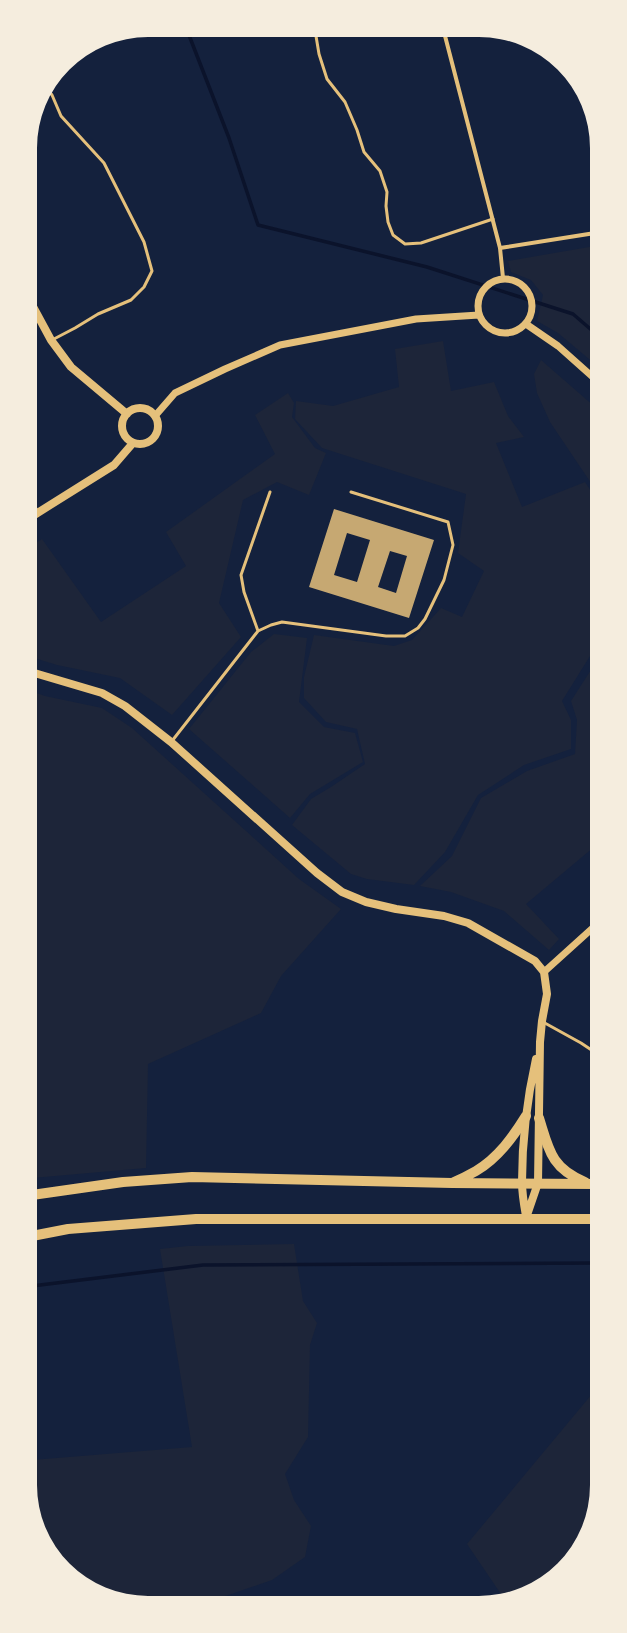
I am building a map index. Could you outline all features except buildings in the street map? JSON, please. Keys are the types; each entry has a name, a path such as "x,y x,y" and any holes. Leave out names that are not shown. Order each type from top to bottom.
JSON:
{"highway":[{"path":"452,1183 477,1171 494,1157 512,1139 526,1116"},
{"path":"539,1118 548,1146 558,1166 572,1176 590,1183"},
{"path":"37,1194 123,1182 192,1177 452,1183 590,1184"},
{"path":"37,1235 68,1229 196,1219 590,1219"}],"main road":[{"path":"37,315 51,340 71,367 127,414"},
{"path":"139,408 145,408 155,416 158,422 158,428 153,439 145,444 139,444 126,437 123,432 122,425 127,414 139,408"},
{"path":"38,512 114,465 133,442"},
{"path":"37,674 102,693 125,706 171,742 317,873 342,892 366,902 396,909 444,916 468,923 535,961 544,972 547,994 540,1042 538,1183 526,1218"},
{"path":"526,1218 521,1183 526,1116 529,1089 540,1042"}],"street":[{"path":"445,37 500,248 503,278"},
{"path":"500,248 590,234"},
{"path":"503,278 517,280 525,286 533,303 531,316 526,324 514,332 500,333 491,330 483,323 479,315 477,303 485,286 494,280 503,278"},
{"path":"155,416 175,394 224,369 280,345 416,319 479,315"},
{"path":"526,324 558,346 590,375"},
{"path":"544,972 590,930"}],"lane":[{"path":"316,37 319,54 327,79 345,102 357,130 364,152 380,171 387,192 386,206 388,222 394,235 405,244 421,243 493,219"},
{"path":"51,94 61,116 104,163 144,242 152,271 144,287 131,300 98,314 51,340"},
{"path":"258,631 244,592 241,574 270,492"},
{"path":"171,742 258,631 282,622 386,636 405,636 418,628 425,619 444,580 453,544 448,522 351,492"},
{"path":"542,1021 590,1049"}],"shaded area":[{"path":"590,247 590,360 558,333 537,321 543,295 531,280 511,272 508,261"},
{"path":"443,341 451,391 494,382 508,416 524,437 496,443 522,507 585,482 590,490 590,656 562,701 571,720 571,749 524,765 478,795 445,852 414,885 367,879 351,874 292,825 311,799 365,764 357,729 326,722 304,698 304,677 314,635 394,646 412,640 441,608 462,617 484,571 458,553 466,494 322,448 295,419 296,401 333,406 399,387 395,349"},
{"path":"541,360 590,403 590,482 550,422 537,393 534,374"},
{"path":"288,393 294,403 292,417 315,448 326,453 309,495 277,482 243,500 219,603 241,637 172,715 120,678 57,665 37,659 37,542 42,539 101,622 186,566 166,532 275,454 255,415"},
{"path":"274,634 307,638 299,702 324,727 355,733 363,762 310,794 290,818 189,729 251,652"},
{"path":"590,671 590,850 526,904 559,939 549,950 504,911 451,892 420,886 452,856 481,798 527,771 575,754 577,720 571,701"},
{"path":"37,693 102,708 132,728 299,879 341,909 281,976 261,1013 148,1064 146,1168 37,1178"},
{"path":"294,1244 303,1301 317,1323 310,1345 308,1437 285,1474 294,1500 311,1526 305,1557 272,1580 226,1596 148,1596 126,1594 105,1588 80,1573 69,1564 56,1547 48,1534 39,1507 37,1493 37,1460 192,1447 160,1249 188,1246"},
{"path":"590,1396 590,1493 588,1507 579,1534 558,1564 535,1581 522,1588 501,1594 467,1544"}],"waterway":[{"path":"190,37 229,138 258,225 427,267 573,314 590,329"},
{"path":"37,1285 203,1265 590,1263"}]}
